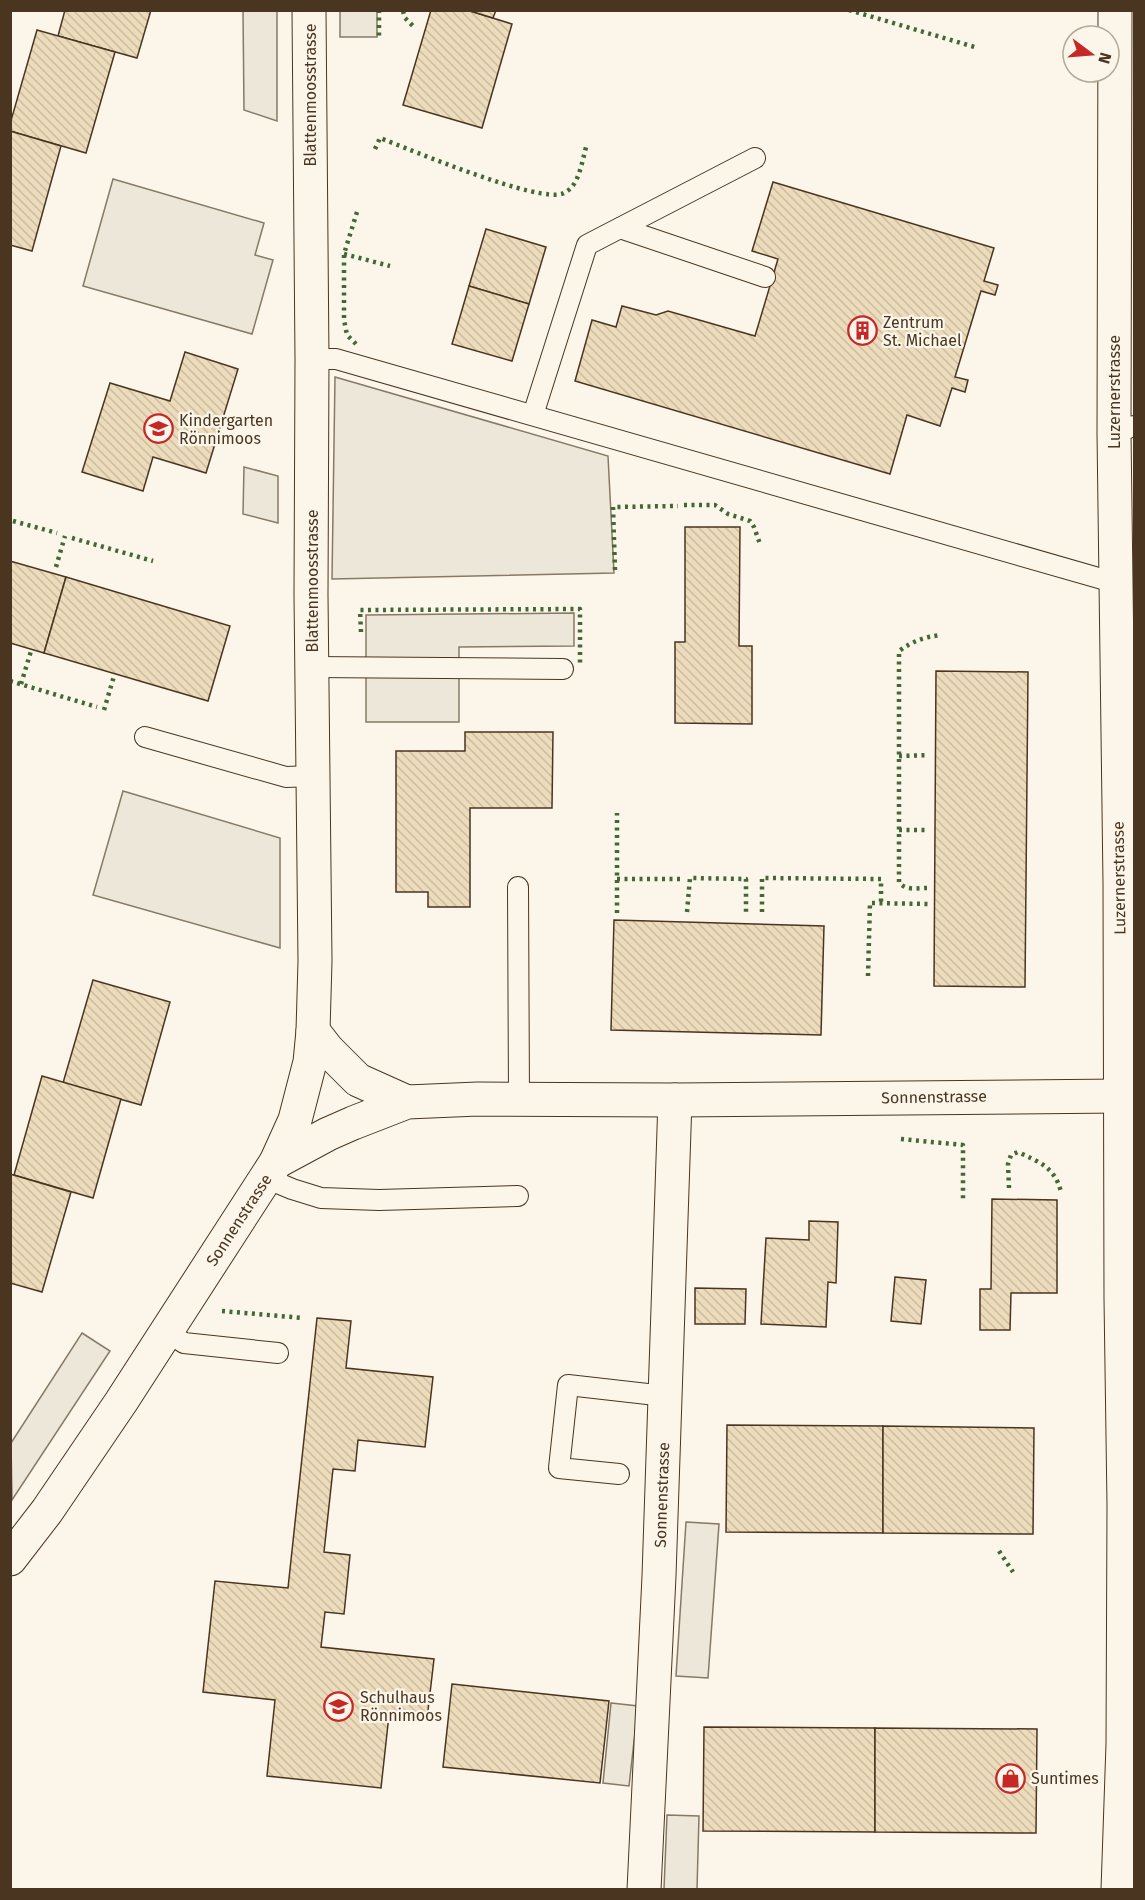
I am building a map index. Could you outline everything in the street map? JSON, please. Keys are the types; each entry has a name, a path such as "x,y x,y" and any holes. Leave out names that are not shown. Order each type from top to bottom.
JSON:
{"street":[{"name":"Blattenmoosstrasse","path":"271,1170 295,1120 310,1062 313,1031 315,950 309,10"},
{"name":"Luzernerstrasse","path":"1115,10 1124,120 1124,429 1116,583 1121,1095 1128,1129 1121,1299 1124,1505 1123,1744 1118,1890"},
{"path":"313,1031 327,1049 358,1080 407,1102"},
{"name":"Sonnenstrasse","path":"10,1559 47,1511 271,1170 328,1134 407,1102 519,1098 675,1100 1121,1095"},
{"name":"Sonnenstrasse","path":"644,1890 659,1576 675,1100"}],"lane":[{"path":"533,416 587,245 755,158"},
{"path":"620,228 765,277"},
{"path":"312,359 336,359 1116,583"},
{"path":"312,667 563,669"},
{"path":"145,737 286,777 313,776"},
{"path":"518,887 519,1098"},
{"path":"271,1170 292,1189 321,1198 379,1200 519,1196"},
{"path":"166,1331 184,1343 278,1353"},
{"path":"619,1474 559,1468 568,1385 665,1396"}],"shaded area":[{"path":"243,11 277,11 277,121 244,110"},
{"path":"340,11 377,11 377,37 340,37"},
{"path":"113,179 264,223 255,255 273,260 252,334 83,286"},
{"path":"335,377 608,456 614,573 332,579"},
{"path":"244,467 278,476 278,523 243,514"},
{"path":"574,613 574,646 459,647 459,722 366,722 366,615"},
{"path":"123,791 280,838 280,948 93,895"},
{"path":"82,1333 110,1351 12,1500 11,1443"},
{"path":"686,1522 719,1524 708,1678 676,1676"},
{"path":"611,1703 638,1706 629,1786 603,1783"},
{"path":"667,1815 699,1816 697,1889 664,1889"}],"building":[{"path":"65,10 151,10 137,58 58,36"},
{"path":"431,10 467,10 512,24 482,128 403,105"},
{"path":"467,10 496,10 493,18"},
{"path":"37,30 115,52 86,153 10,131 10,124"},
{"path":"10,131 61,146 32,251 10,245"},
{"name":"Zentrum St. Michael","path":"773,182 994,248 984,281 998,285 995,295 981,291 955,377 968,380 965,392 952,388 940,426 907,415 890,474 575,381 592,320 616,327 622,306 656,315 668,311 755,336 778,259 752,251"},
{"path":"486,229 546,247 529,304 469,286"},
{"path":"469,286 529,304 512,361 452,344"},
{"name":"Kindergarten Rönnimoos","path":"185,352 238,369 206,473 153,457 143,491 82,472 110,383 170,401"},
{"path":"685,527 740,527 739,646 752,646 752,724 675,723 675,642 685,642"},
{"path":"10,561 66,577 44,653 10,643"},
{"path":"66,577 230,626 208,701 44,653"},
{"path":"936,671 1028,672 1025,987 934,986"},
{"path":"465,732 553,732 552,808 470,808 470,907 428,907 428,892 396,892 396,751 465,751"},
{"path":"614,920 824,926 821,1035 611,1030"},
{"path":"93,980 170,1002 141,1105 63,1083"},
{"path":"42,1076 121,1099 93,1198 14,1175"},
{"path":"10,1174 71,1192 42,1292 10,1283"},
{"path":"992,1199 1057,1200 1057,1293 1011,1293 1010,1330 980,1330 980,1289 991,1289"},
{"path":"809,1221 838,1222 836,1283 828,1282 826,1327 761,1324 766,1238 809,1240"},
{"path":"895,1277 926,1280 921,1324 891,1321"},
{"path":"695,1288 746,1289 745,1324 695,1324"},
{"path":"317,1318 351,1321 346,1368 433,1377 425,1447 358,1440 355,1471 333,1469 324,1552 350,1555 344,1614 325,1612 321,1647 434,1659 427,1719 389,1715 381,1788 267,1776 275,1700 203,1692 215,1581 288,1588"},
{"path":"727,1425 883,1426 883,1533 726,1532"},
{"path":"883,1426 1034,1428 1033,1534 883,1533"},
{"path":"452,1684 609,1701 600,1783 443,1767"},
{"path":"704,1727 875,1728 875,1832 703,1831"},
{"path":"875,1728 1037,1729 1036,1833 875,1832"}],"hedge":[{"path":"379,10 379,36"},
{"path":"849,10 978,48"},
{"path":"403,11 405,18 414,27"},
{"path":"375,149 380,138 503,184 551,195 564,193 574,184 580,172 587,144"},
{"path":"356,344 347,335 344,320 344,254 357,212"},
{"path":"344,254 390,266"},
{"path":"684,505 715,505 728,514 750,521 760,544"},
{"path":"615,570 613,507 678,506"},
{"path":"13,521 57,533"},
{"path":"56,567 65,536"},
{"path":"72,538 153,561"},
{"path":"361,632 360,610 580,609 580,666"},
{"path":"927,888 908,888 899,882 899,651 919,640 941,635"},
{"path":"21,684 31,651"},
{"path":"104,710 114,676"},
{"path":"10,681 97,707"},
{"path":"899,756 929,755"},
{"path":"617,813 617,913"},
{"path":"899,830 929,830"},
{"path":"687,912 690,878 746,879 746,913"},
{"path":"762,912 762,878 881,879 881,903"},
{"path":"617,879 681,879"},
{"path":"868,976 870,903 930,904"},
{"path":"901,1139 963,1145 963,1200"},
{"path":"1009,1188 1008,1164 1011,1155 1018,1152 1045,1166 1055,1177 1061,1192"},
{"path":"222,1311 303,1318"},
{"path":"999,1551 1013,1572"}],"place":[{"name":"Zentrum St. Michael","path":"862,331"},
{"name":"Kindergarten Rönnimoos","path":"158,429"},
{"name":"Schulhaus Rönnimoos","path":"339,1706"},
{"name":"Suntimes","path":"1010,1778"}]}
